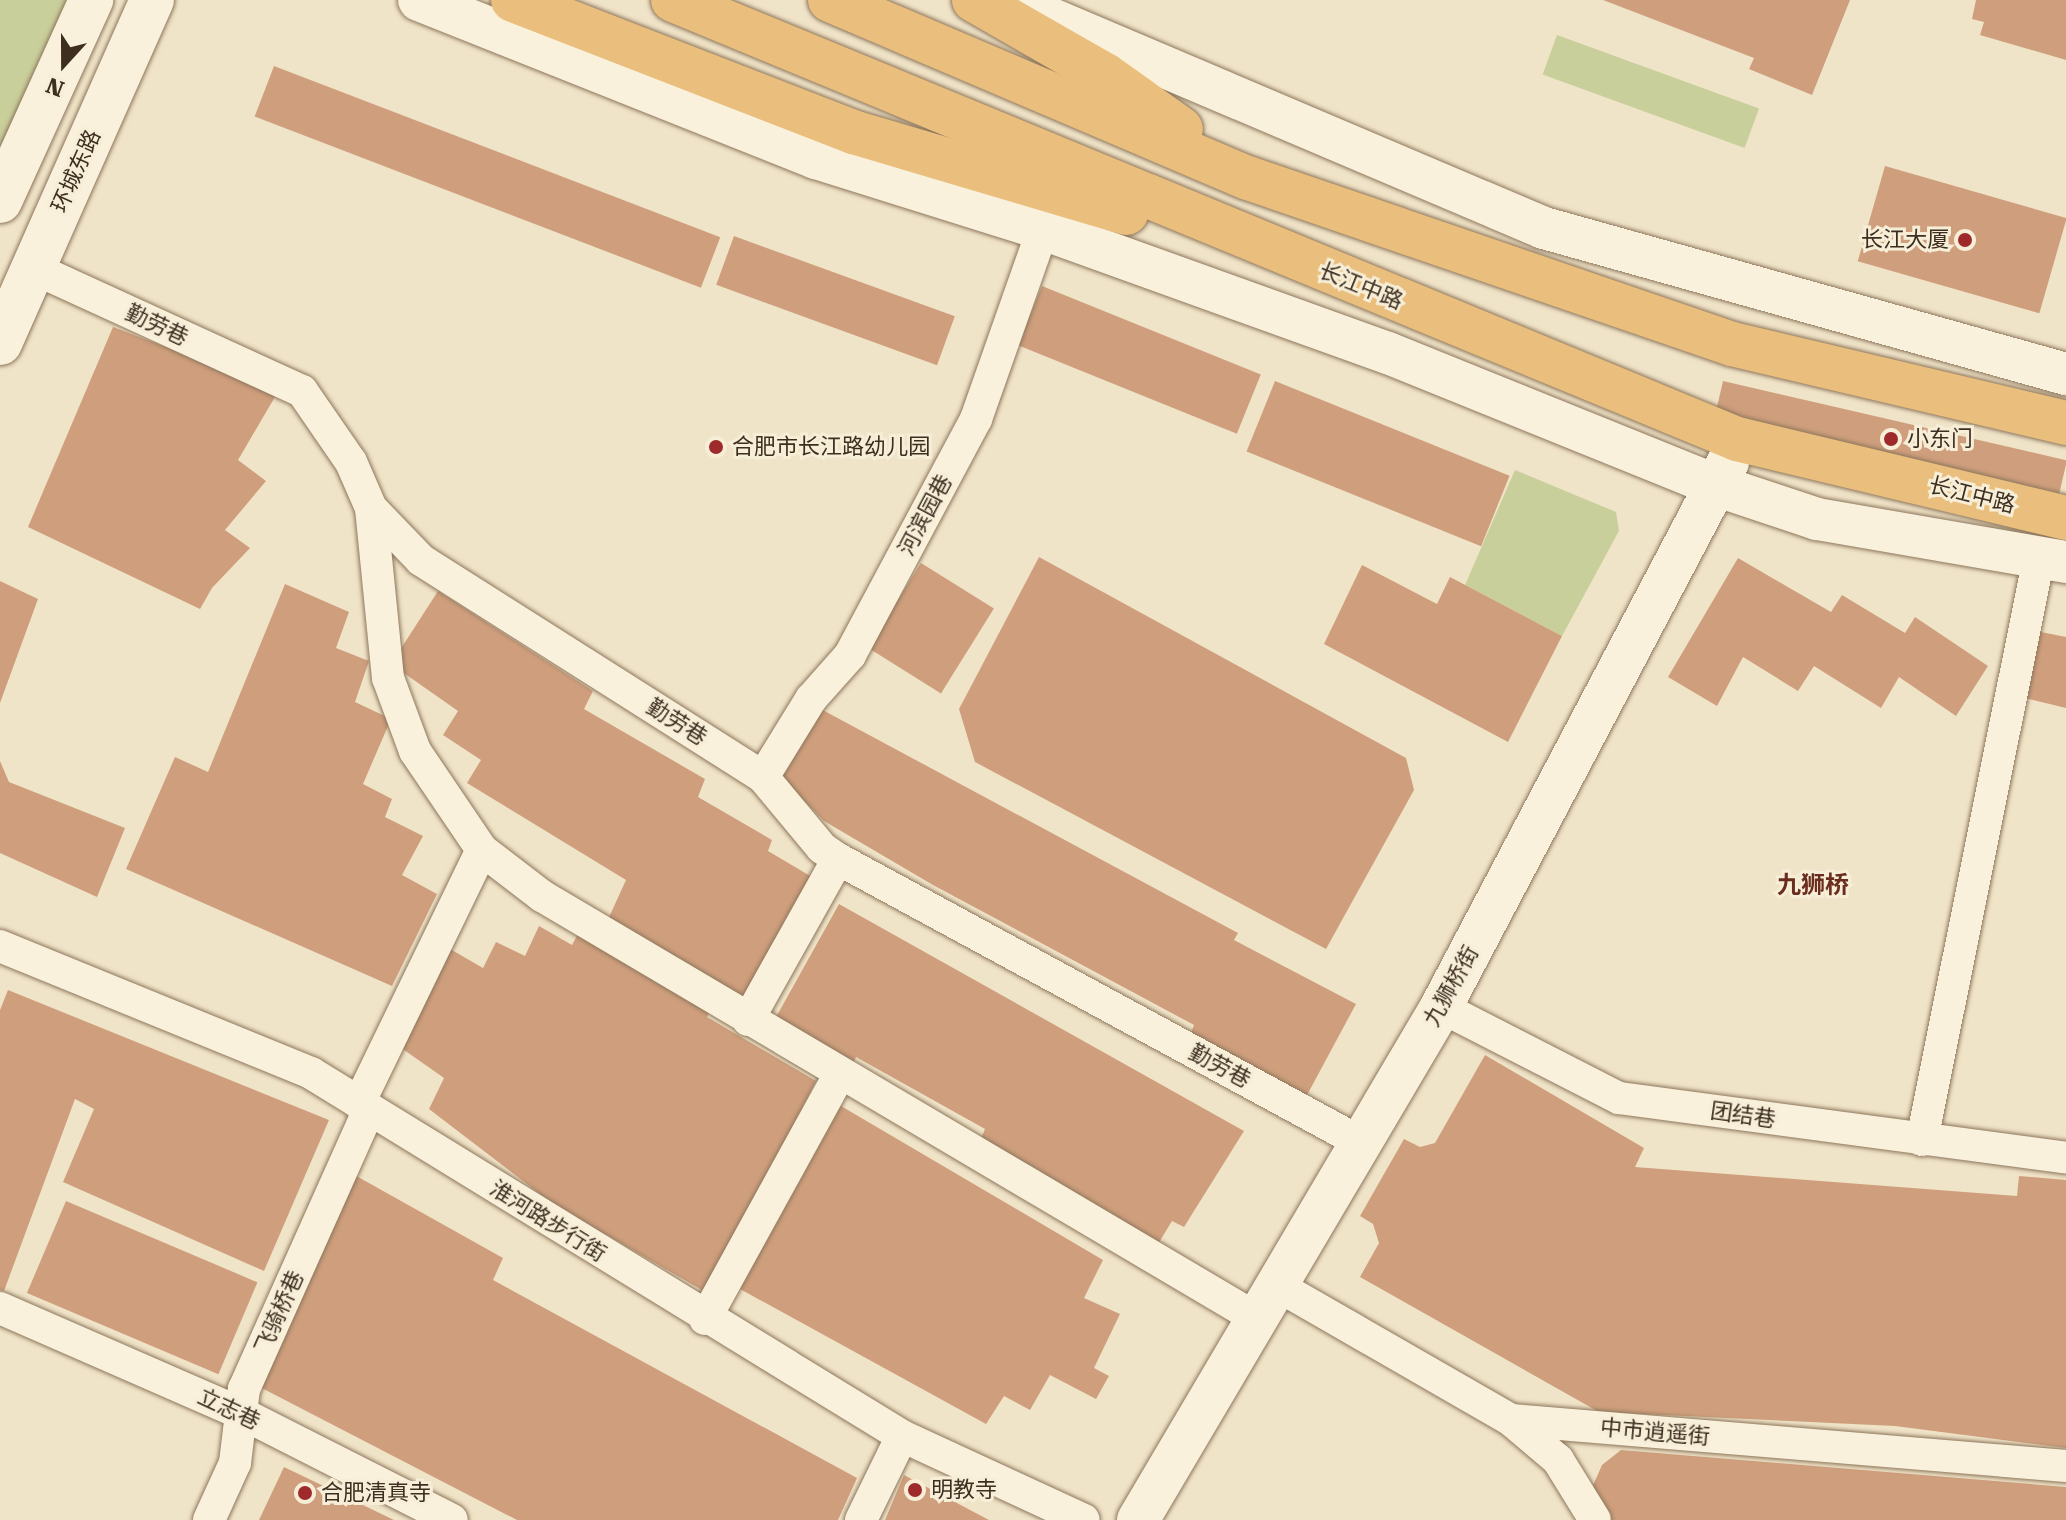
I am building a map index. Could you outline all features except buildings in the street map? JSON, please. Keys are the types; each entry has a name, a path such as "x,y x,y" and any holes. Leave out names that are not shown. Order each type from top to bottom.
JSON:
{"highway":[{"path":"513,0 853,132 1104,209 1225,231"},
{"name":"长江中路","path":"673,0 1225,231 1737,439 2066,518"},
{"path":"830,0 1248,178 1732,344 2066,423"},
{"path":"974,0 1105,75 1248,178"}],"street":[{"path":"0,201 91,0"},
{"name":"环城东路","path":"0,343 152,0"},
{"path":"419,0 816,158 1043,229 1388,353 1718,486 1817,519 2052,560 1922,1140"},
{"path":"1007,0 1544,228 2066,374"},
{"name":"河滨园巷","path":"763,777 811,699 850,655 976,419 1043,229"},
{"name":"勤劳巷","path":"33,268 302,391 351,462 371,508 421,560 763,777 822,848 838,859 1360,1142"},
{"name":"九狮桥街","path":"1138,1520 1441,1007 1718,486 1737,439"},
{"name":"中市逍遥街","path":"371,508 388,678 415,751 482,850 542,896 839,1075 1267,1302 1511,1420 2066,1466"},
{"name":"飞骑桥巷","path":"209,1520 235,1463 244,1389 364,1106 482,850"},
{"path":"748,1020 838,859"},
{"name":"淮河路步行街","path":"0,946 311,1073 705,1319 902,1436 1084,1520"},
{"name":"团结巷","path":"1441,1007 1619,1098 2066,1158"},
{"path":"705,1319 839,1075"},
{"name":"立志巷","path":"0,1308 243,1414 452,1520"},
{"path":"1511,1420 1558,1460 1595,1520"},
{"path":"861,1520 902,1436"}],"green space":[{"path":"0,0 91,0 0,201"},
{"path":"1557,35 1759,109 1745,148 1543,74"},
{"path":"1515,470 1616,512 1619,531 1562,636 1465,585"}],"place":[{"name":"长江大厦","path":"1965,240"},
{"name":"小东门","path":"1891,439"},
{"name":"合肥市长江路幼儿园","path":"716,447"},
{"name":"明教寺","path":"915,1490"},
{"name":"合肥清真寺","path":"305,1493"}],"district":[{"name":"九狮桥","path":"1813,886"}]}
